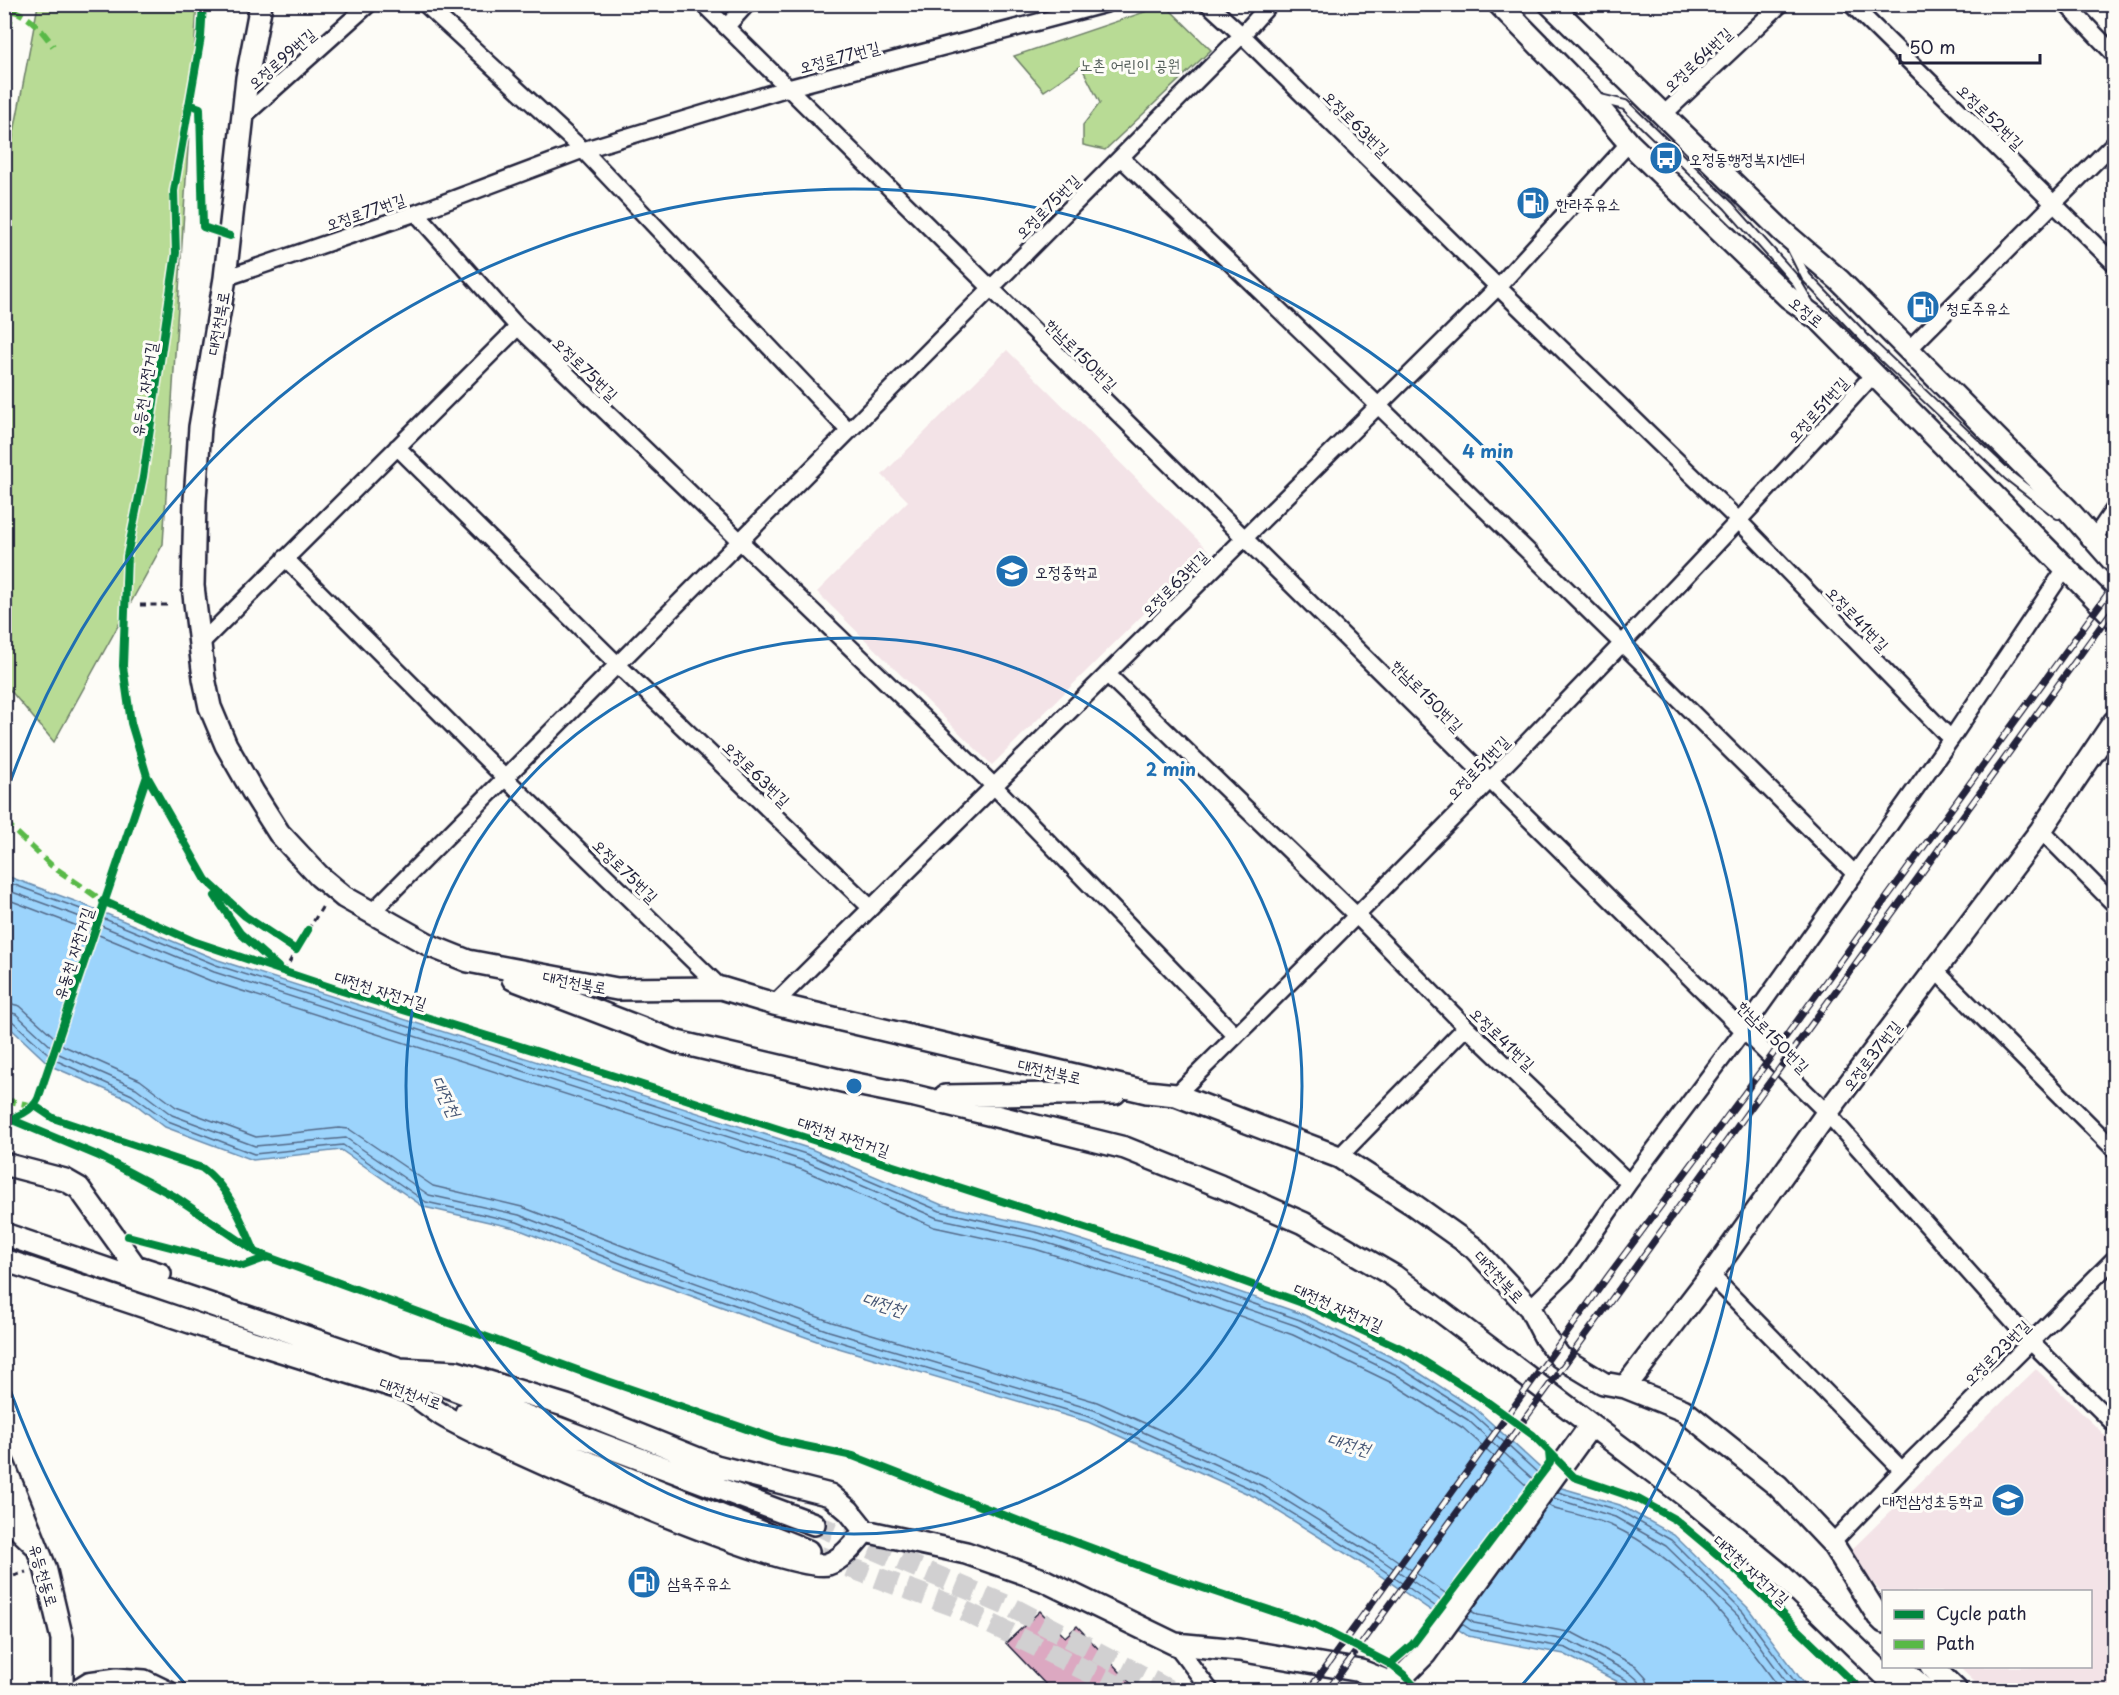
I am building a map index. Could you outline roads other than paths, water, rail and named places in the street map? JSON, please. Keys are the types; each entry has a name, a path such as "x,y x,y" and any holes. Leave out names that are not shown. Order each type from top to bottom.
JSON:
{"main road":[{"path":"247,78 248,4"},
{"name":"대전천북로","path":"261,4 247,78 225,278 198,450 193,586 204,678 210,707 226,745 279,833 319,876 344,897 433,947 468,961 617,989 721,988 774,1004 1147,1092 1176,1095 1339,1157 1411,1203 1474,1248 1530,1308 1545,1337 1560,1357 1603,1383 1625,1387 1683,1410 1778,1486 1832,1543 1882,1620"},
{"name":"오정로","path":"1499,4 1589,96 1629,143 1788,297 1822,322 2115,617"},
{"path":"1550,4 1782,231 1839,280 2068,510 2115,562"},
{"name":"오정로37번길","path":"1625,1387 1712,1275 1827,1113 2041,830 2115,722"},
{"path":"468,961 677,1042 915,1096 1125,1148 1220,1186 1303,1223 1394,1276 1692,1501 1779,1573 1900,1690"},
{"path":"915,1096 1147,1092"},
{"path":"4,1164 65,1180 79,1188 135,1266 220,1294 260,1321"},
{"path":"4,1234 260,1321 403,1379 814,1524"},
{"name":"대전천서로","path":"10,1264 208,1328 403,1379 808,1551"},
{"path":"403,1379 456,1372 567,1406 716,1466 830,1495 849,1511 865,1531 966,1553 1043,1580 1175,1644 1239,1650 1361,1671 1392,1686 1425,1654 1591,1425"},
{"path":"403,1379 443,1416 532,1460 734,1542 804,1563 827,1565 849,1550 865,1531"},
{"name":"유등천동로","path":"4,1465 45,1567 62,1639 62,1690"},
{"path":"1692,1501 1774,1554 1882,1652"},
{"path":"4,1515 38,1548"},
{"path":"1900,1668 1926,1690"},
{"path":"1933,1668 1956,1690"}],"street":[{"name":"오정로99번길","path":"244,116 369,4"},
{"path":"425,4 584,150 849,432"},
{"name":"한남로150번길","path":"703,4 1827,1113 2031,1342 2115,1424"},
{"path":"726,27 747,4"},
{"name":"오정로77번길","path":"225,278 416,213 584,150 788,88 1106,4"},
{"name":"오정로63번길","path":"1208,4 1498,288"},
{"name":"오정로75번길","path":"372,912 1242,35 1270,4"},
{"name":"오정로64번길","path":"1663,115 1781,4"},
{"name":"오정로52번길","path":"1851,4 2115,263"},
{"path":"2066,4 2115,54"},
{"name":"오정로63번길","path":"774,1004 1498,288 1629,143"},
{"path":"1908,350 2115,143"},
{"path":"1120,158 1379,405 1855,874"},
{"name":"오정로75번길","path":"416,213 518,327 739,542"},
{"path":"1498,288 1739,521"},
{"path":"200,644 518,327"},
{"name":"오정로51번길","path":"1176,1095 1622,643 1739,521 1873,375"},
{"path":"397,447 617,664"},
{"path":"2093,540 2115,509"},
{"name":"오정로41번길","path":"1739,521 1952,739"},
{"path":"739,542 994,786 1236,1036"},
{"name":"오정로75번길","path":"285,558 505,778 721,988"},
{"path":"1530,1308 1567,1272 1629,1183 1743,1031 1952,739 2065,569"},
{"name":"오정로63번길","path":"617,664 871,908"},
{"path":"1107,674 1356,915"},
{"path":"2041,830 2115,904"},
{"name":"오정로41번길","path":"1356,915 1466,1027 1629,1183"},
{"path":"1936,971 2115,1149"},
{"path":"1339,1157 1466,1027"},
{"name":"오정로23번길","path":"1832,1543 1902,1470 2115,1259"},
{"path":"1712,1275 1902,1470"},
{"path":"1175,1644 1210,1690"},
{"path":"72,1690 88,1680 117,1676 145,1678 170,1690"}],"lane":[{"path":"1589,96 1625,105 1736,214 1795,280 1822,322"},
{"path":"1782,231 1806,277 1870,344 2008,475 2093,540"}],"water":[{"name":"대전천","path":"4,875 80,903 218,960 811,1149 942,1205 1041,1227 1185,1273 1302,1314 1404,1363 1477,1410 1562,1488 1620,1505 1674,1535 1748,1608 1809,1690 1630,1690 1564,1654 1468,1636 1369,1568 1255,1497 1088,1422 825,1344 633,1275 515,1228 424,1207 341,1150 253,1160 165,1127 130,1100 51,1066 5,1023"}],"tunnel":[{"path":"814,1524 1013,1608 1169,1690"},
{"path":"819,1556 954,1606 1126,1690"}],"railway":[{"path":"1309,1690 1609,1275 1744,1094 2114,585"},
{"path":"1328,1690 2114,608"}],"place":[{"name":"오정동행정복지센터","path":"1666,158"},
{"name":"한라주유소","path":"1533,203"},
{"name":"청도주유소","path":"1923,307"},
{"name":"오정중학교","path":"1012,571"},
{"name":"대전삼성초등학교","path":"2008,1500"},
{"name":"삼육주유소","path":"644,1582"}],"park label":[{"name":"노촌 어린이 공원","path":"1130,64"}]}
